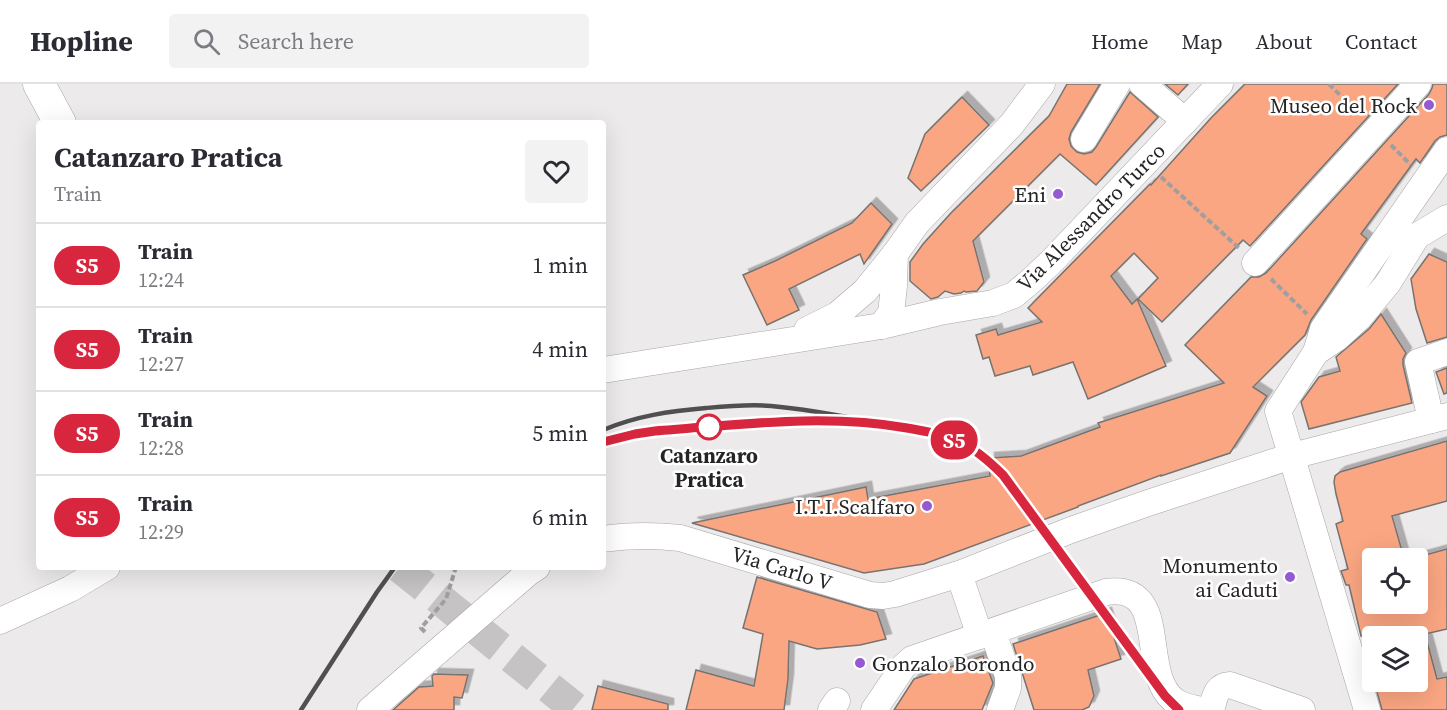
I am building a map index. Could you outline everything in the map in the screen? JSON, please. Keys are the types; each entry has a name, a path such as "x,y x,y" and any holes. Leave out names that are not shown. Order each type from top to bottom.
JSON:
{"main road":[{"path":"39,84 58,120"}],"street":[{"path":"788,340 837,315 865,291 917,223 1012,124 1042,84"},
{"path":"1084,139 1117,84"},
{"path":"1142,84 1185,121"},
{"name":"Via Alessandro Turco","path":"606,370 881,326 940,312 993,303 1014,295 1040,273 1220,84"},
{"path":"1255,264 1419,84"},
{"path":"1367,710 1278,411 1319,340 1447,150"},
{"path":"1319,340 1337,338 1359,318 1388,284 1417,236 1447,219"},
{"path":"865,291 870,313 881,326 891,313 895,254"},
{"path":"894,286 909,300 940,312"},
{"path":"1439,418 1418,362 1447,352"},
{"name":"Via Carlo V","path":"606,539 651,535 680,538 883,596 958,574 1148,502 1292,456 1439,418"},
{"path":"0,621 70,589 102,570"},
{"path":"370,710 532,570"},
{"path":"958,574 1008,676 1008,688 1000,710"},
{"path":"874,710 903,667 912,660 1106,592 1124,591 1139,600 1148,615 1161,685 1176,702 1196,709 1221,687 1230,685 1302,710"}],"path":[{"path":"1329,84 1427,181"},
{"path":"1146,162 1255,264 1319,340"},
{"path":"426,634 421,628 446,599 455,570"}],"building":[{"path":"1067,84 1100,84 1071,132 1069,139 1071,146 1077,152 1084,154 1092,152 1130,92 1158,117 1096,185 1060,154 973,241 984,282 977,291 954,294 945,291 931,299 910,281 910,262 951,213 1049,116"},
{"path":"1165,84 1188,84 1178,95"},
{"path":"1245,84 1398,84 1250,246 1243,240 1162,322 1138,299 1158,278 1134,253 1111,276 1132,304 1137,299 1166,366 1088,399 1073,362 1033,375 1030,366 995,376 989,357 983,359 976,335 996,329 998,335 1042,322 1028,308 1151,185"},
{"path":"1433,84 1447,84 1447,135 1435,141 1420,163 1416,159 1361,234 1367,239 1311,320 1305,335 1253,387 1267,396 1230,453 1161,475 924,564 864,573 692,523 866,487 868,499 990,476 989,458 1021,456 1100,427 1098,423 1224,383 1185,345 1251,277 1259,277 1266,273 1429,94"},
{"path":"962,97 989,125 921,191 908,178 925,134"},
{"path":"871,203 892,224 864,264 860,254 789,289 799,310 767,325 743,275 852,223"},
{"path":"1429,254 1447,262 1447,337 1427,343 1416,309 1411,279"},
{"path":"1381,314 1406,353 1403,365 1412,403 1309,429 1301,402 1319,377 1340,371 1336,357 1369,329"},
{"path":"1447,368 1447,393 1444,394 1436,372"},
{"path":"1447,441 1447,501 1392,516 1401,548 1362,548 1362,614 1428,614 1428,554 1447,549 1447,629 1428,633 1428,626 1362,626 1361,636 1349,585 1346,585 1341,571 1348,569 1336,524 1343,521 1334,482 1335,476 1340,472"},
{"path":"757,577 877,612 886,639 860,645 817,649 789,641 784,710 686,710 696,670 754,686 763,634 743,628"},
{"path":"1106,613 1121,659 1088,670 1094,696 1089,707 1082,710 1034,710 1013,644"},
{"path":"1428,645 1437,679 1447,677 1447,710 1382,710 1377,692 1428,692"},
{"path":"983,656 993,683 982,710 894,710 914,679"},
{"path":"434,674 468,675 462,698 454,697 454,710 393,710 419,687 433,686 432,676"},
{"path":"598,686 668,704 668,710 592,710"}],"tunnel":[{"path":"404,570 577,710"}],"railway":[{"path":"606,429 628,421 666,413 755,405 808,410 921,431"},
{"path":"606,441 655,431 826,420"},
{"path":"301,710 393,570"}],"train":[{"name":"S5","path":"606,441 655,431 790,420 852,421 888,425 958,441 981,454 1003,475 1165,696 1179,710"}],"place":[{"name":"Museo del Rock","path":"1429,105"},
{"name":"Eni","path":"1058,194"},
{"name":"Catanzaro Pratica","path":"709,427"},
{"name":"I.T.I.Scalfaro","path":"927,506"},
{"name":"Monumento ai Caduti","path":"1290,577"},
{"name":"Gonzalo Borondo","path":"860,663"}]}
